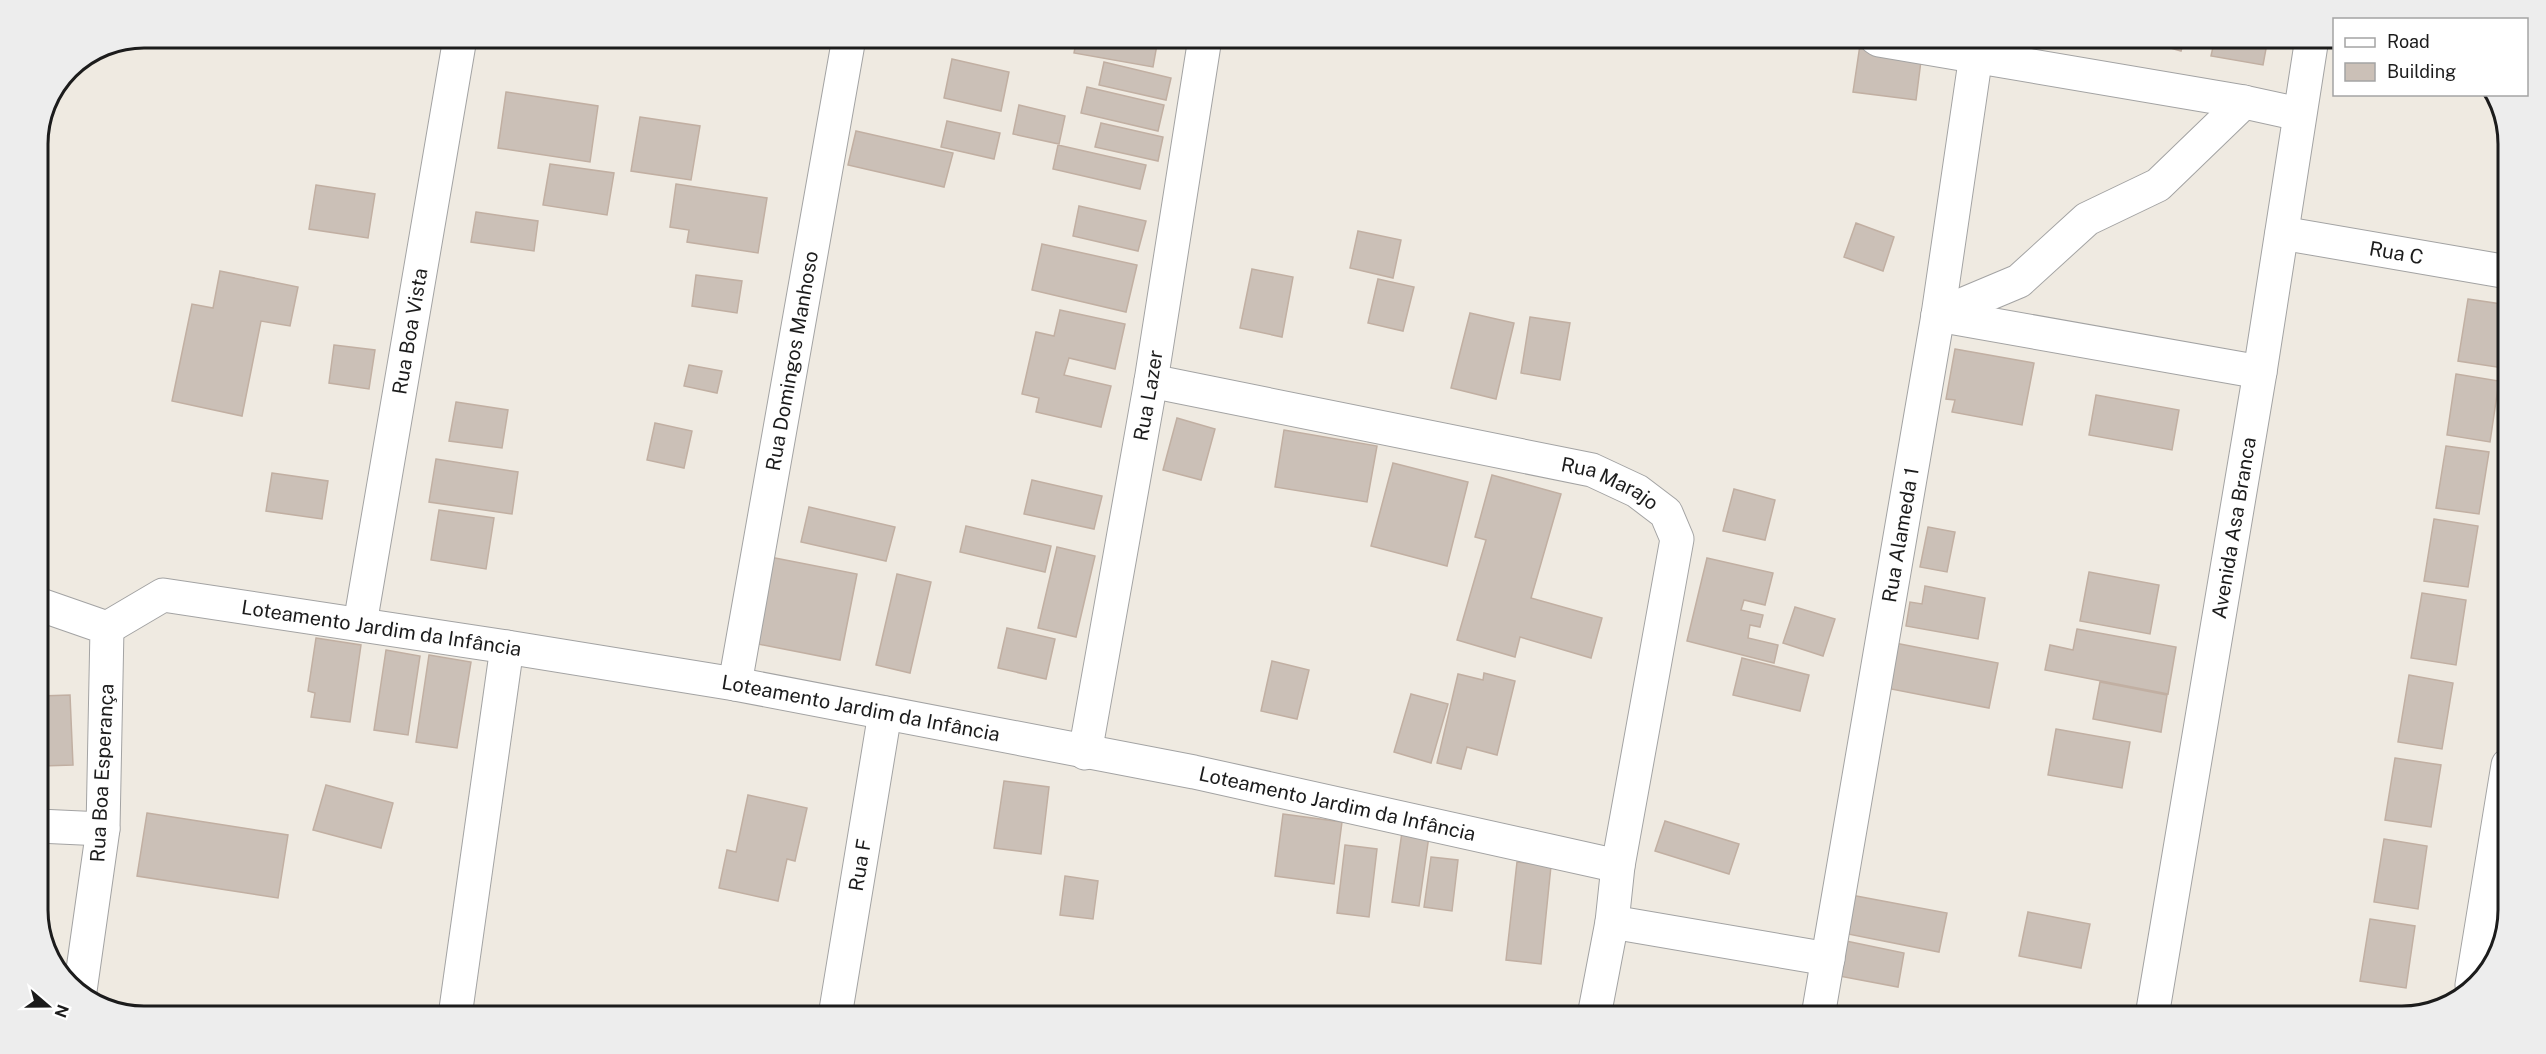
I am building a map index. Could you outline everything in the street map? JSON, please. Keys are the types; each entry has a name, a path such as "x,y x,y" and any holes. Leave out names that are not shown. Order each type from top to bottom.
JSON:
{"street":[{"name":"Rua Boa Vista","path":"360,624 457,48"},
{"name":"Rua Domingos Manhoso","path":"735,684 847,48"},
{"name":"Rua Lazer","path":"1085,753 1151,381 1203,48"},
{"path":"1931,48 2244,102 2300,114"},
{"name":"Avenida Asa Branca","path":"2154,1006 2260,372 2310,48"},
{"name":"Rua Alameda 1","path":"1820,1006 1938,315 1976,55"},
{"path":"1938,315 2019,281 2087,219 2158,185 2244,102"},
{"name":"Rua C","path":"2282,233 2498,270"},
{"path":"1938,315 2260,372"},
{"name":"Rua Marajo","path":"1151,381 1592,470 1637,491 1666,513 1677,539 1617,866 1612,922 1596,1006"},
{"name":"Loteamento Jardim da Infância","path":"107,628 163,595 507,647 735,684 1085,753 1194,772 1617,866"},
{"path":"48,607 107,628"},
{"name":"Rua Boa Esperança","path":"81,983 103,830 107,628"},
{"path":"457,1006 507,647"},
{"name":"Rua F","path":"837,1006 885,713"},
{"path":"48,827 103,830"},
{"path":"2474,972 2498,852"},
{"path":"1612,922 1828,959"}],"building":[{"path":"1075,48 1156,48 1153,67 1074,53"},
{"path":"1860,48 1883,48 1922,53 1916,100 1853,92"},
{"path":"2213,48 2266,48 2263,65 2211,56"},
{"path":"952,59 1009,72 1001,111 944,98"},
{"path":"1104,62 1171,78 1166,100 1099,85"},
{"path":"1087,87 1164,105 1158,131 1081,113"},
{"path":"506,92 598,106 590,162 498,148"},
{"path":"1019,105 1065,116 1059,144 1013,134"},
{"path":"640,117 700,126 691,180 631,171"},
{"path":"947,121 1000,133 994,159 941,147"},
{"path":"1101,123 1163,137 1158,161 1095,147"},
{"path":"856,131 953,153 944,187 848,165"},
{"path":"1058,145 1146,165 1140,189 1053,169"},
{"path":"550,164 614,173 607,215 543,205"},
{"path":"676,184 767,198 758,253 687,242 689,230 670,227"},
{"path":"316,185 375,194 368,238 309,229"},
{"path":"1079,206 1146,221 1138,251 1073,236"},
{"path":"476,212 538,221 534,251 471,242"},
{"path":"1856,223 1894,237 1883,271 1844,257"},
{"path":"1358,231 1401,240 1393,278 1350,268"},
{"path":"1042,244 1137,265 1126,312 1032,290"},
{"path":"1252,269 1293,277 1282,337 1240,328"},
{"path":"220,271 298,287 290,326 261,321 242,416 172,401 192,304 213,308"},
{"path":"696,275 742,281 737,313 692,306"},
{"path":"1378,279 1414,287 1403,331 1368,323"},
{"path":"2468,299 2498,304 2498,367 2458,361"},
{"path":"1060,310 1125,324 1115,369 1069,358 1064,375 1111,386 1101,427 1036,412 1039,398 1022,394 1036,332 1054,336"},
{"path":"1470,313 1514,323 1496,399 1451,388"},
{"path":"1530,317 1570,323 1560,380 1521,373"},
{"path":"334,345 375,350 369,389 329,383"},
{"path":"1955,349 2034,363 2022,425 1952,412 1955,400 1946,399"},
{"path":"689,365 722,371 717,393 684,386"},
{"path":"2456,374 2498,381 2490,442 2447,435"},
{"path":"2096,395 2179,410 2172,450 2089,435"},
{"path":"456,402 508,410 502,448 449,441"},
{"path":"1177,418 1215,429 1201,480 1163,470"},
{"path":"655,423 692,431 684,468 647,460"},
{"path":"1284,430 1377,446 1367,502 1275,487"},
{"path":"2446,446 2489,452 2479,514 2436,508"},
{"path":"436,459 518,472 512,514 429,502"},
{"path":"1393,463 1468,482 1447,566 1371,546"},
{"path":"272,473 328,481 322,519 266,511"},
{"path":"1492,475 1561,494 1531,598 1602,618 1591,658 1520,637 1515,657 1457,640 1486,540 1475,537"},
{"path":"1032,480 1102,496 1094,529 1024,514"},
{"path":"1734,489 1775,500 1765,540 1723,531"},
{"path":"809,507 895,527 886,561 801,542"},
{"path":"439,510 494,518 486,569 431,560"},
{"path":"2434,519 2478,526 2468,587 2424,581"},
{"path":"966,526 1051,546 1045,572 960,552"},
{"path":"1928,527 1955,532 1947,572 1920,567"},
{"path":"1057,547 1095,556 1076,637 1038,628"},
{"path":"770,557 857,574 840,660 753,643"},
{"path":"1707,558 1773,573 1765,605 1744,600 1741,610 1763,615 1760,627 1750,625 1748,638 1778,645 1774,663 1687,641"},
{"path":"2089,572 2159,585 2150,634 2080,621"},
{"path":"897,574 931,582 910,673 876,665"},
{"path":"1925,586 1985,598 1978,639 1906,626 1910,602 1922,604"},
{"path":"2422,593 2466,600 2456,665 2411,658"},
{"path":"1795,607 1835,619 1823,656 1783,643"},
{"path":"1007,628 1055,639 1046,679 998,668"},
{"path":"2077,629 2176,647 2168,694 2045,670 2050,645 2073,650"},
{"path":"316,638 361,645 350,722 311,717 315,693 308,691"},
{"path":"1895,643 1998,663 1989,708 1886,688"},
{"path":"386,650 420,656 408,735 374,730"},
{"path":"429,655 471,662 457,748 416,742"},
{"path":"1742,658 1809,675 1800,711 1733,695"},
{"path":"1272,661 1309,670 1297,719 1261,711"},
{"path":"1484,673 1515,681 1497,755 1467,747 1461,769 1437,763 1458,674 1483,680"},
{"path":"2409,675 2453,683 2442,749 2398,742"},
{"path":"2100,682 2167,695 2161,732 2093,719"},
{"path":"1411,694 1448,704 1431,763 1394,752"},
{"path":"70,695 73,765 48,766 48,696"},
{"path":"2056,729 2130,742 2122,788 2048,775"},
{"path":"2395,758 2441,765 2431,827 2385,820"},
{"path":"1004,781 1049,787 1041,854 994,848"},
{"path":"326,785 393,803 381,848 313,830"},
{"path":"748,795 807,808 795,861 787,859 778,901 719,888 727,850 736,852"},
{"path":"147,813 288,835 278,898 137,876"},
{"path":"1283,814 1342,822 1334,884 1275,876"},
{"path":"1665,821 1739,844 1729,874 1655,851"},
{"path":"1402,832 1429,836 1419,906 1392,902"},
{"path":"2384,839 2427,846 2418,909 2374,902"},
{"path":"1345,845 1377,849 1369,917 1337,913"},
{"path":"1431,857 1458,860 1452,911 1424,907"},
{"path":"1517,862 1551,866 1541,964 1506,960"},
{"path":"1065,876 1098,881 1093,919 1060,915"},
{"path":"1851,895 1947,913 1939,952 1843,933"},
{"path":"2028,912 2090,924 2081,968 2019,956"},
{"path":"2370,919 2415,926 2406,988 2360,981"},
{"path":"1846,941 1904,953 1898,987 1839,976"}]}
